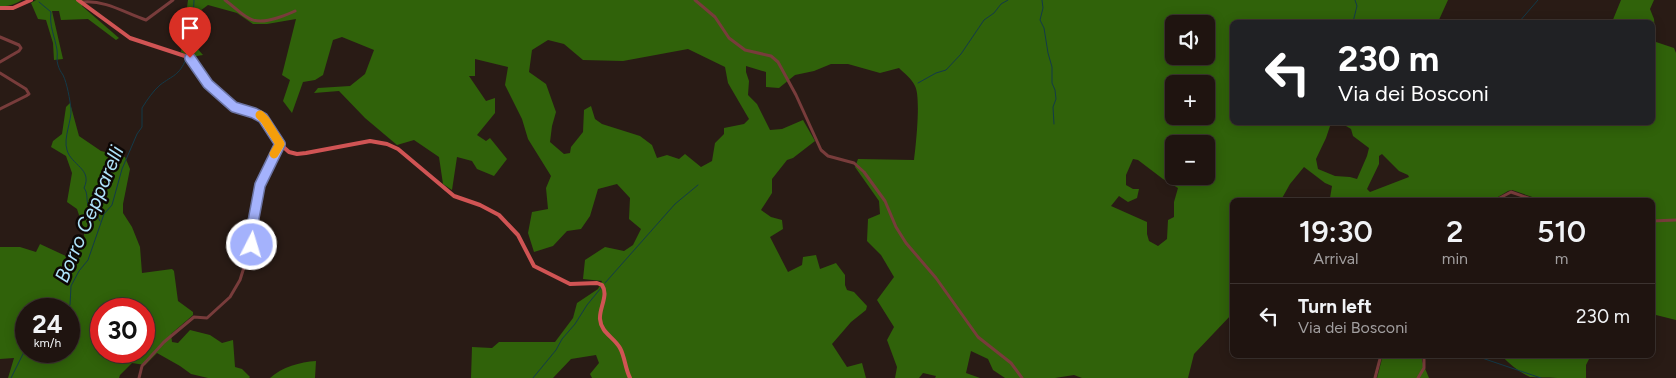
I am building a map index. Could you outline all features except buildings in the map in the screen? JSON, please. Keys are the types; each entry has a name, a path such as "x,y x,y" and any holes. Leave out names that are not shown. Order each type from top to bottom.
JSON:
{"main road":[{"path":"0,8 13,8 31,0"},
{"path":"78,0 130,38 188,57 208,84 234,107 263,118 286,151 297,154 365,142 376,141 387,144 398,149 454,196 489,209 499,215 518,235 534,266 570,284 597,283 602,285 605,291 600,322 604,330 620,349 630,378"}],"street":[{"path":"83,2 113,6 146,20 173,0"},
{"path":"225,0 241,14 259,22 295,11"},
{"path":"695,0 715,17 729,38 745,50 771,56 778,62 796,95 821,150 828,156 854,163 864,172 885,201 896,227 906,243 936,278 978,337 1011,362 1022,378"},
{"path":"0,37 19,45 21,48 0,62"},
{"path":"0,72 26,89 28,94 0,109"},
{"path":"139,378 142,366 170,336 194,317 207,318 230,297 240,280 252,245 251,233 260,185 280,144"},
{"path":"1499,198 1512,192 1528,198"},
{"path":"1655,221 1676,220"},
{"path":"1375,378 1380,358"},
{"path":"1418,378 1424,368 1424,358"}],"green space":[{"path":"0,0 22,0 11,5 0,6"},
{"path":"36,0 83,0 82,6 119,38 116,40 88,19 61,20 59,11 52,11 63,59 54,60 53,43 46,20 38,19 31,3"},
{"path":"188,0 1448,0 1439,20 1230,20 1230,125 1330,125 1316,159 1318,169 1335,176 1357,179 1369,148 1353,136 1351,129 1344,125 1655,125 1655,30 1656,42 1674,48 1676,53 1676,320 1655,316 1655,198 1535,198 1512,190 1496,198 1330,198 1332,186 1304,167 1290,184 1282,198 1230,198 1230,316 1194,354 1188,378 1082,378 1074,375 1055,378 1005,378 993,370 988,359 971,351 966,373 980,378 935,378 936,376 923,373 919,378 895,378 897,367 887,340 894,327 877,300 894,277 881,255 867,241 868,219 880,214 879,201 855,167 858,159 914,160 918,110 915,86 899,68 880,73 848,64 831,64 814,71 795,75 779,88 766,87 766,72 746,66 749,81 748,95 757,104 770,130 782,129 803,120 815,141 793,158 787,160 772,179 772,193 761,210 771,217 782,220 783,229 770,237 788,272 802,265 803,257 816,255 820,269 836,263 845,275 847,290 854,292 867,306 866,310 851,322 832,344 847,367 862,363 866,378 592,378 590,374 599,363 596,355 571,359 553,378 471,378 472,347 492,348 499,342 555,342 573,318 577,303 598,289 602,281 583,279 585,260 605,247 624,251 633,245 641,229 629,219 630,198 617,184 598,189 590,216 581,229 567,231 553,246 534,252 528,233 532,212 548,209 546,188 551,176 528,139 522,119 505,85 508,67 475,59 475,76 469,76 486,101 495,98 495,113 477,135 486,141 490,138 507,159 494,176 477,169 472,161 457,157 452,190 443,184 439,157 414,140 397,145 365,118 339,91 314,93 318,88 350,86 365,74 374,50 342,37 333,40 323,75 315,80 303,82 292,113 283,101 290,80 282,75 296,19 267,24 253,24 237,13 208,5 200,11 196,47 203,55 191,57 181,52","holes":["548,40 564,44 583,60 623,61 688,49 725,67 728,83 749,119 744,124 724,128 724,134 715,143 712,161 701,167 685,154 679,159 667,155 657,158 652,145 640,136 602,124 595,119 591,106 584,110 583,132 571,147 570,153 564,154 550,142 556,112 546,84 529,72 532,50","1165,135 1215,135 1215,185 1173,185 1178,188 1174,202 1174,217 1168,220 1167,239 1158,246 1149,241 1147,222 1111,206 1119,196 1128,202 1137,198 1139,189 1133,189 1126,185 1126,175 1133,159 1138,160 1165,180","1382,154 1399,171 1409,177 1370,192 1367,189 1379,164 1379,156"]},
{"path":"1621,0 1654,0 1650,9 1654,20 1613,20"},
{"path":"70,103 79,136 101,151 125,157 130,169 123,213 132,227 140,247 142,273 172,269 174,271 178,301 193,312 193,315 171,334 172,342 178,343 190,330 210,335 222,343 233,340 235,367 242,369 249,378 208,378 191,374 157,353 155,355 155,298 90,298 90,363 132,363 119,378 8,378 14,358 0,359 0,247 20,247 36,252 40,244 68,257 85,243 83,227 77,209 67,202 72,173 66,156 51,147 53,141 62,134 66,107"},
{"path":"1382,358 1422,358 1429,378 1377,378"},
{"path":"1504,358 1590,358 1586,365 1586,378 1530,377"},
{"path":"316,361 315,378 270,378 292,366"}],"waterway":[{"name":"Borro Cepparelli","path":"188,54 192,41 194,0"},
{"path":"918,83 946,70 961,54 984,20 1008,0"},
{"path":"1042,0 1043,8 1040,20 1044,28 1052,67 1052,83 1056,99 1053,107 1054,124"},
{"path":"1354,20 1357,6 1355,0"},
{"path":"1521,20 1538,0"},
{"path":"39,2 51,12 51,22 57,50 57,63 69,96 71,113 66,140 67,150 86,176 84,188 88,204 100,221"},
{"name":"Borro Cepparelli","path":"70,298 71,286 79,271 88,260 104,214 112,205 122,169 137,134 142,127 142,108 157,87 175,75 186,59"},
{"path":"605,283 675,204 698,185"},
{"path":"533,378 601,288"},
{"path":"1482,358 1541,378"},
{"name":"Borro Cepparelli","path":"11,378 18,363"}],"slow traffic":[{"path":"260,115 280,144 274,154"}],"route":[{"path":"190,58 208,84 234,107 261,116 280,144 260,185 251,233 252,245"}]}
